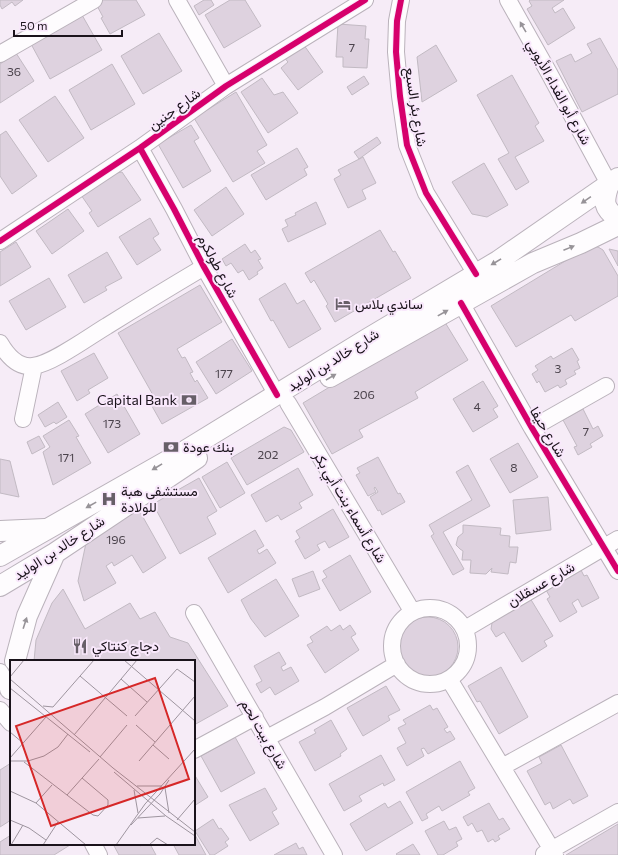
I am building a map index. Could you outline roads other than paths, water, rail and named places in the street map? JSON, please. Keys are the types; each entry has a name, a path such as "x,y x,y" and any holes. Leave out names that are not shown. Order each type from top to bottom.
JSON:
{"main road":[{"name":"شارع خالد بن الوليد","path":"0,586 55,553 282,399 529,241 613,181"},
{"path":"613,181 605,195 605,202 606,208 618,219"},
{"name":"شارع خالد بن الوليد","path":"0,556 282,399 533,263 581,243 618,225"},
{"path":"0,530 47,529"},
{"path":"15,660 31,606 55,553"}],"street":[{"path":"3,47 94,0"},
{"path":"177,0 226,86"},
{"name":"شارع جنين","path":"0,241 140,148 226,86 366,0"},
{"name":"شارع بئر السبع","path":"401,0 397,21 396,52 407,145 426,193 476,274"},
{"name":"شارع أبو الفداء الأيوبي","path":"513,2 549,72 613,181"},
{"name":"شارع طولكرم","path":"140,148 204,267 282,399"},
{"path":"0,343 7,354 16,362 24,366 34,366 72,348 204,267"},
{"name":"شارع حيفا","path":"461,303 532,428 618,571"},
{"path":"23,419 34,366"},
{"path":"532,428 606,386"},
{"name":"شارع أسماء بنت أبي بكر","path":"282,399 412,611"},
{"name":"شارع عسقلان","path":"465,629 618,539"},
{"path":"427,607 442,609 456,616 465,629 468,643 467,657 460,669 449,679 438,683 426,684 414,681 404,674 397,664 392,650 393,635 401,621 412,611 427,607"},
{"name":"شارع بيت لحم","path":"194,613 334,855"},
{"path":"267,738 397,664"},
{"path":"0,672 10,686"},
{"path":"449,679 502,767 550,853 618,812"},
{"path":"502,767 618,703"},
{"path":"0,710 10,722"},
{"path":"195,749 255,717"},
{"path":"94,845 99,855"}],"place":[{"name":"ساندي بلاس","path":"343,304"},
{"name":"Capital Bank","path":"189,400"},
{"name":"بنك عودة","path":"171,447"},
{"name":"مستشفى هبة للولادة","path":"109,499"},
{"name":"دجاج كنتاكي","path":"80,646"}]}
